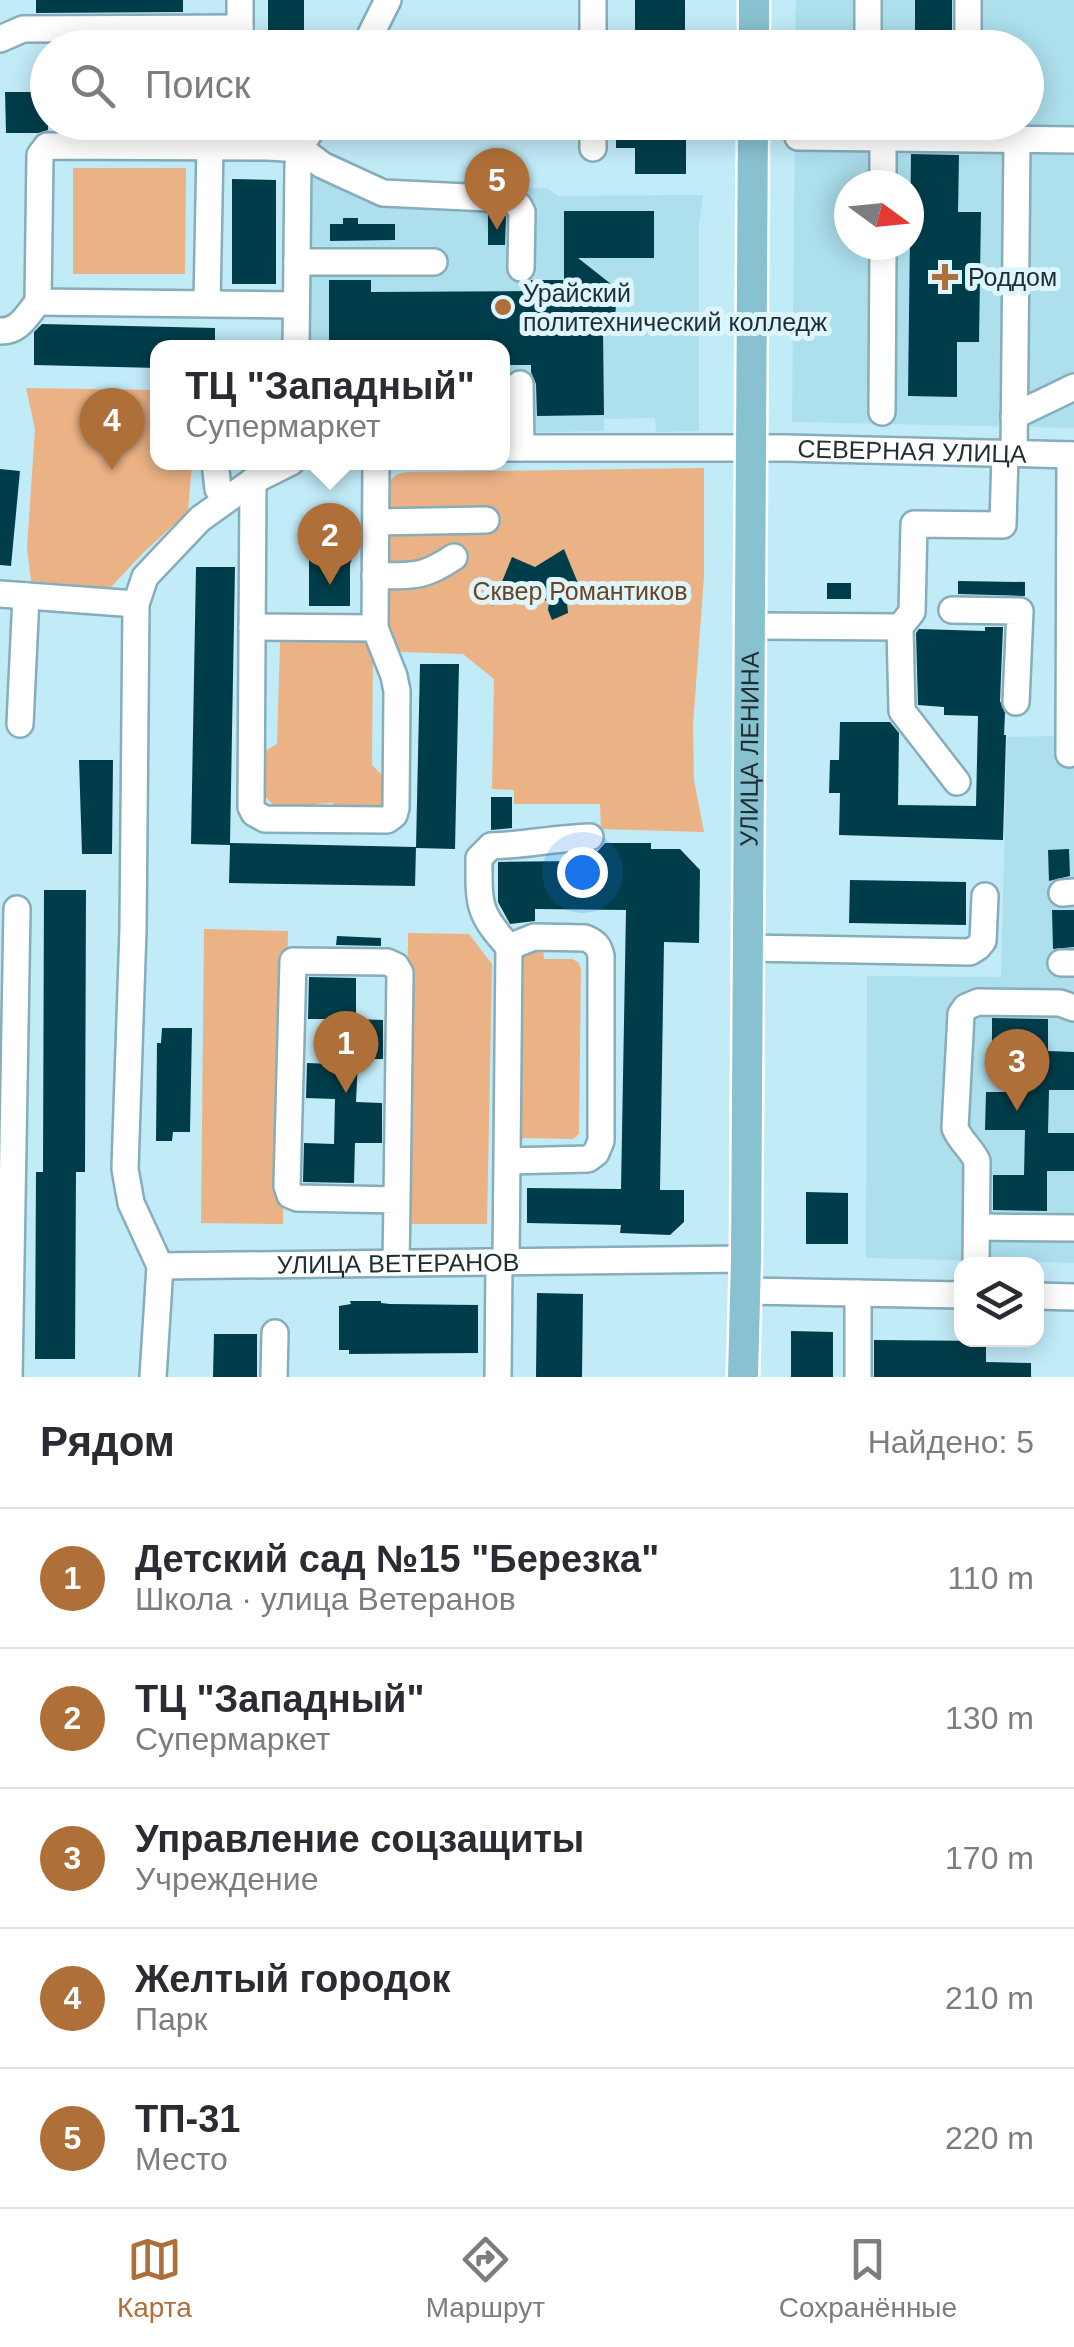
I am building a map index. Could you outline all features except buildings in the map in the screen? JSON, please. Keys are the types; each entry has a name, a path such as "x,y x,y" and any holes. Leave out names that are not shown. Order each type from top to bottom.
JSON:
{"main road":[{"path":"754,0 754,30"},
{"name":"УЛИЦА ЛЕНИНА","path":"743,1377 753,140"}],"street":[{"path":"240,0 240,30"},
{"path":"373,30 388,0"},
{"path":"593,0 593,30"},
{"path":"868,0 868,30"},
{"path":"968,0 968,30"},
{"path":"0,331 17,327 38,302 40,155 47,146 210,146 225,140"},
{"path":"264,140 301,149 322,165 383,192 509,199 522,212 520,268"},
{"path":"296,340 298,164 305,140"},
{"path":"883,140 883,170"},
{"path":"958,782 902,710 900,627 912,612 914,524 1003,525 1014,416 1017,140 1074,140"},
{"path":"207,303 210,146"},
{"path":"882,412 883,260"},
{"path":"297,262 434,262"},
{"path":"38,302 296,305"},
{"path":"512,448 520,384"},
{"path":"1014,416 1074,387"},
{"name":"СЕВЕРНАЯ УЛИЦА","path":"512,448 1072,455"},
{"path":"1069,754 1072,455"},
{"path":"216,470 218,489 226,499"},
{"path":"153,1377 160,1266 131,1203 125,1169 133,930 136,604 145,577 200,519 276,470"},
{"path":"253,482 250,807 265,819 382,821 394,816 396,808 397,691 376,628 376,470"},
{"path":"376,522 486,520"},
{"path":"375,576 422,575 454,558"},
{"path":"0,594 136,604"},
{"path":"20,724 26,596"},
{"path":"952,610 1020,611 1016,702"},
{"path":"749,626 900,627"},
{"path":"252,627 376,628"},
{"path":"498,1377 508,1161 509,947 480,907 479,858 491,846 590,836"},
{"path":"748,948 970,952 983,941 984,896"},
{"path":"9,1377 8,958 17,909"},
{"path":"508,1161 588,1159 596,1152 601,1141 602,956 600,947 585,938 534,937 509,947"},
{"path":"396,1262 397,1200 400,973 387,962 292,961 290,1194 297,1198 397,1200"},
{"path":"976,1257 977,1161 955,1128 961,1014 978,1002 1060,1003 1074,1008"},
{"path":"976,1227 1074,1228"},
{"name":"УЛИЦА ВЕТЕРАНОВ","path":"160,1266 746,1259"},
{"path":"746,1291 954,1295"},
{"path":"858,1293 858,1377"},
{"path":"1044,1296 1074,1297"},
{"path":"274,1377 275,1333"}],"shaded area":[{"path":"796,0 1074,0 1074,428 792,422 795,140 1044,140 1044,30 795,30"},
{"name":"Урайский политехнический колледж","path":"321,173 383,204 471,187 547,188 558,196 703,195 699,224 699,431 656,432 655,418 604,419 604,431 510,433 510,340 305,340 307,175"},
{"path":"1057,478 1074,478 1074,1263 1044,1262 1044,1257 866,1258 867,976 1001,977 1007,737 1055,736"}],"green space":[{"path":"73,168 186,168 185,274 73,274"},
{"path":"26,388 150,390 150,470 191,470 188,512 110,588 31,581 27,548 35,429"},
{"name":"Сквер Романтиков","path":"704,468 704,577 693,725 694,780 704,832 601,829 600,804 514,804 514,790 492,789 494,679 463,654 402,652 394,647 386,630 386,487 395,476 410,472"},
{"path":"280,642 365,642 373,652 372,765 389,782 387,798 379,809 339,811 332,803 317,804 312,809 275,807 264,795 263,752 277,744"},
{"path":"204,929 288,931 283,1224 201,1223"},
{"path":"408,933 469,934 492,964 487,1224 406,1224"},
{"path":"543,944 544,959 572,959 581,968 579,1134 573,1139 521,1138 517,1134 519,954"}],"place":[{"name":"ТП-31","path":"497,230"},
{"name":"Роддом","path":"945,277"},
{"name":"Урайский политехнический колледж","path":"503,307"},
{"name":"Желтый городок","path":"112,470"},
{"name":"ТЦ \"Западный\"","path":"330,585"},
{"name":"Детский сад №15 \"Березка\"","path":"346,1093"},
{"name":"Управление соцзащиты","path":"1017,1111"}]}
